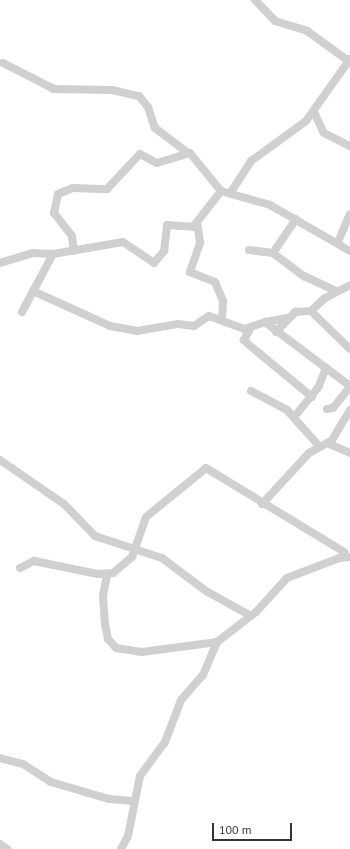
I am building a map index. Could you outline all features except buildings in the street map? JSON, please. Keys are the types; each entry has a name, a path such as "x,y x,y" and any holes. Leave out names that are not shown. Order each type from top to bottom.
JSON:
{"street":[{"path":"232,192 251,161 282,136 300,127 314,112 350,61 307,31 275,21 255,0"},
{"path":"3,63 54,89 112,90 140,96 148,107 154,128 187,152 221,190 232,192 270,205 338,242 350,251"},
{"path":"314,112 324,133 350,146"},
{"path":"75,248 54,213 58,194 72,188 107,189 140,154 157,163 187,152"},
{"path":"221,190 196,227 200,243 190,272 215,282 223,301 222,319"},
{"path":"338,242 350,214"},
{"path":"273,253 296,219"},
{"path":"0,263 33,253 53,254 75,248 123,242 154,263 164,251 167,225 196,227"},
{"path":"249,250 273,253 304,276 336,291"},
{"path":"22,312 53,254"},
{"path":"276,332 288,318 299,311 311,310 336,291 350,285"},
{"path":"33,291 110,326 137,331 178,324 194,326 209,316 250,329"},
{"path":"311,310 350,349"},
{"path":"288,318 265,322 250,329 244,340 312,396"},
{"path":"265,322 276,332 326,368 338,374 350,387 336,406 327,409"},
{"path":"295,416 312,396 326,368"},
{"path":"251,391 295,416 323,444 350,453"},
{"path":"262,504 323,444 336,436 348,412 336,406"},
{"path":"0,460 64,504 95,536 162,558 206,591 251,616"},
{"path":"20,568 34,561 107,575 128,563 136,550 139,528 146,517 206,468 262,504 346,554"},
{"path":"121,849 128,836 133,801 140,776 164,742 181,700 203,675 218,642 251,616 288,578 346,554"},
{"path":"107,575 103,609 111,645 142,652 218,642"},
{"path":"0,758 23,764 51,782 109,799 133,801"},
{"path":"0,844 7,849"}]}
